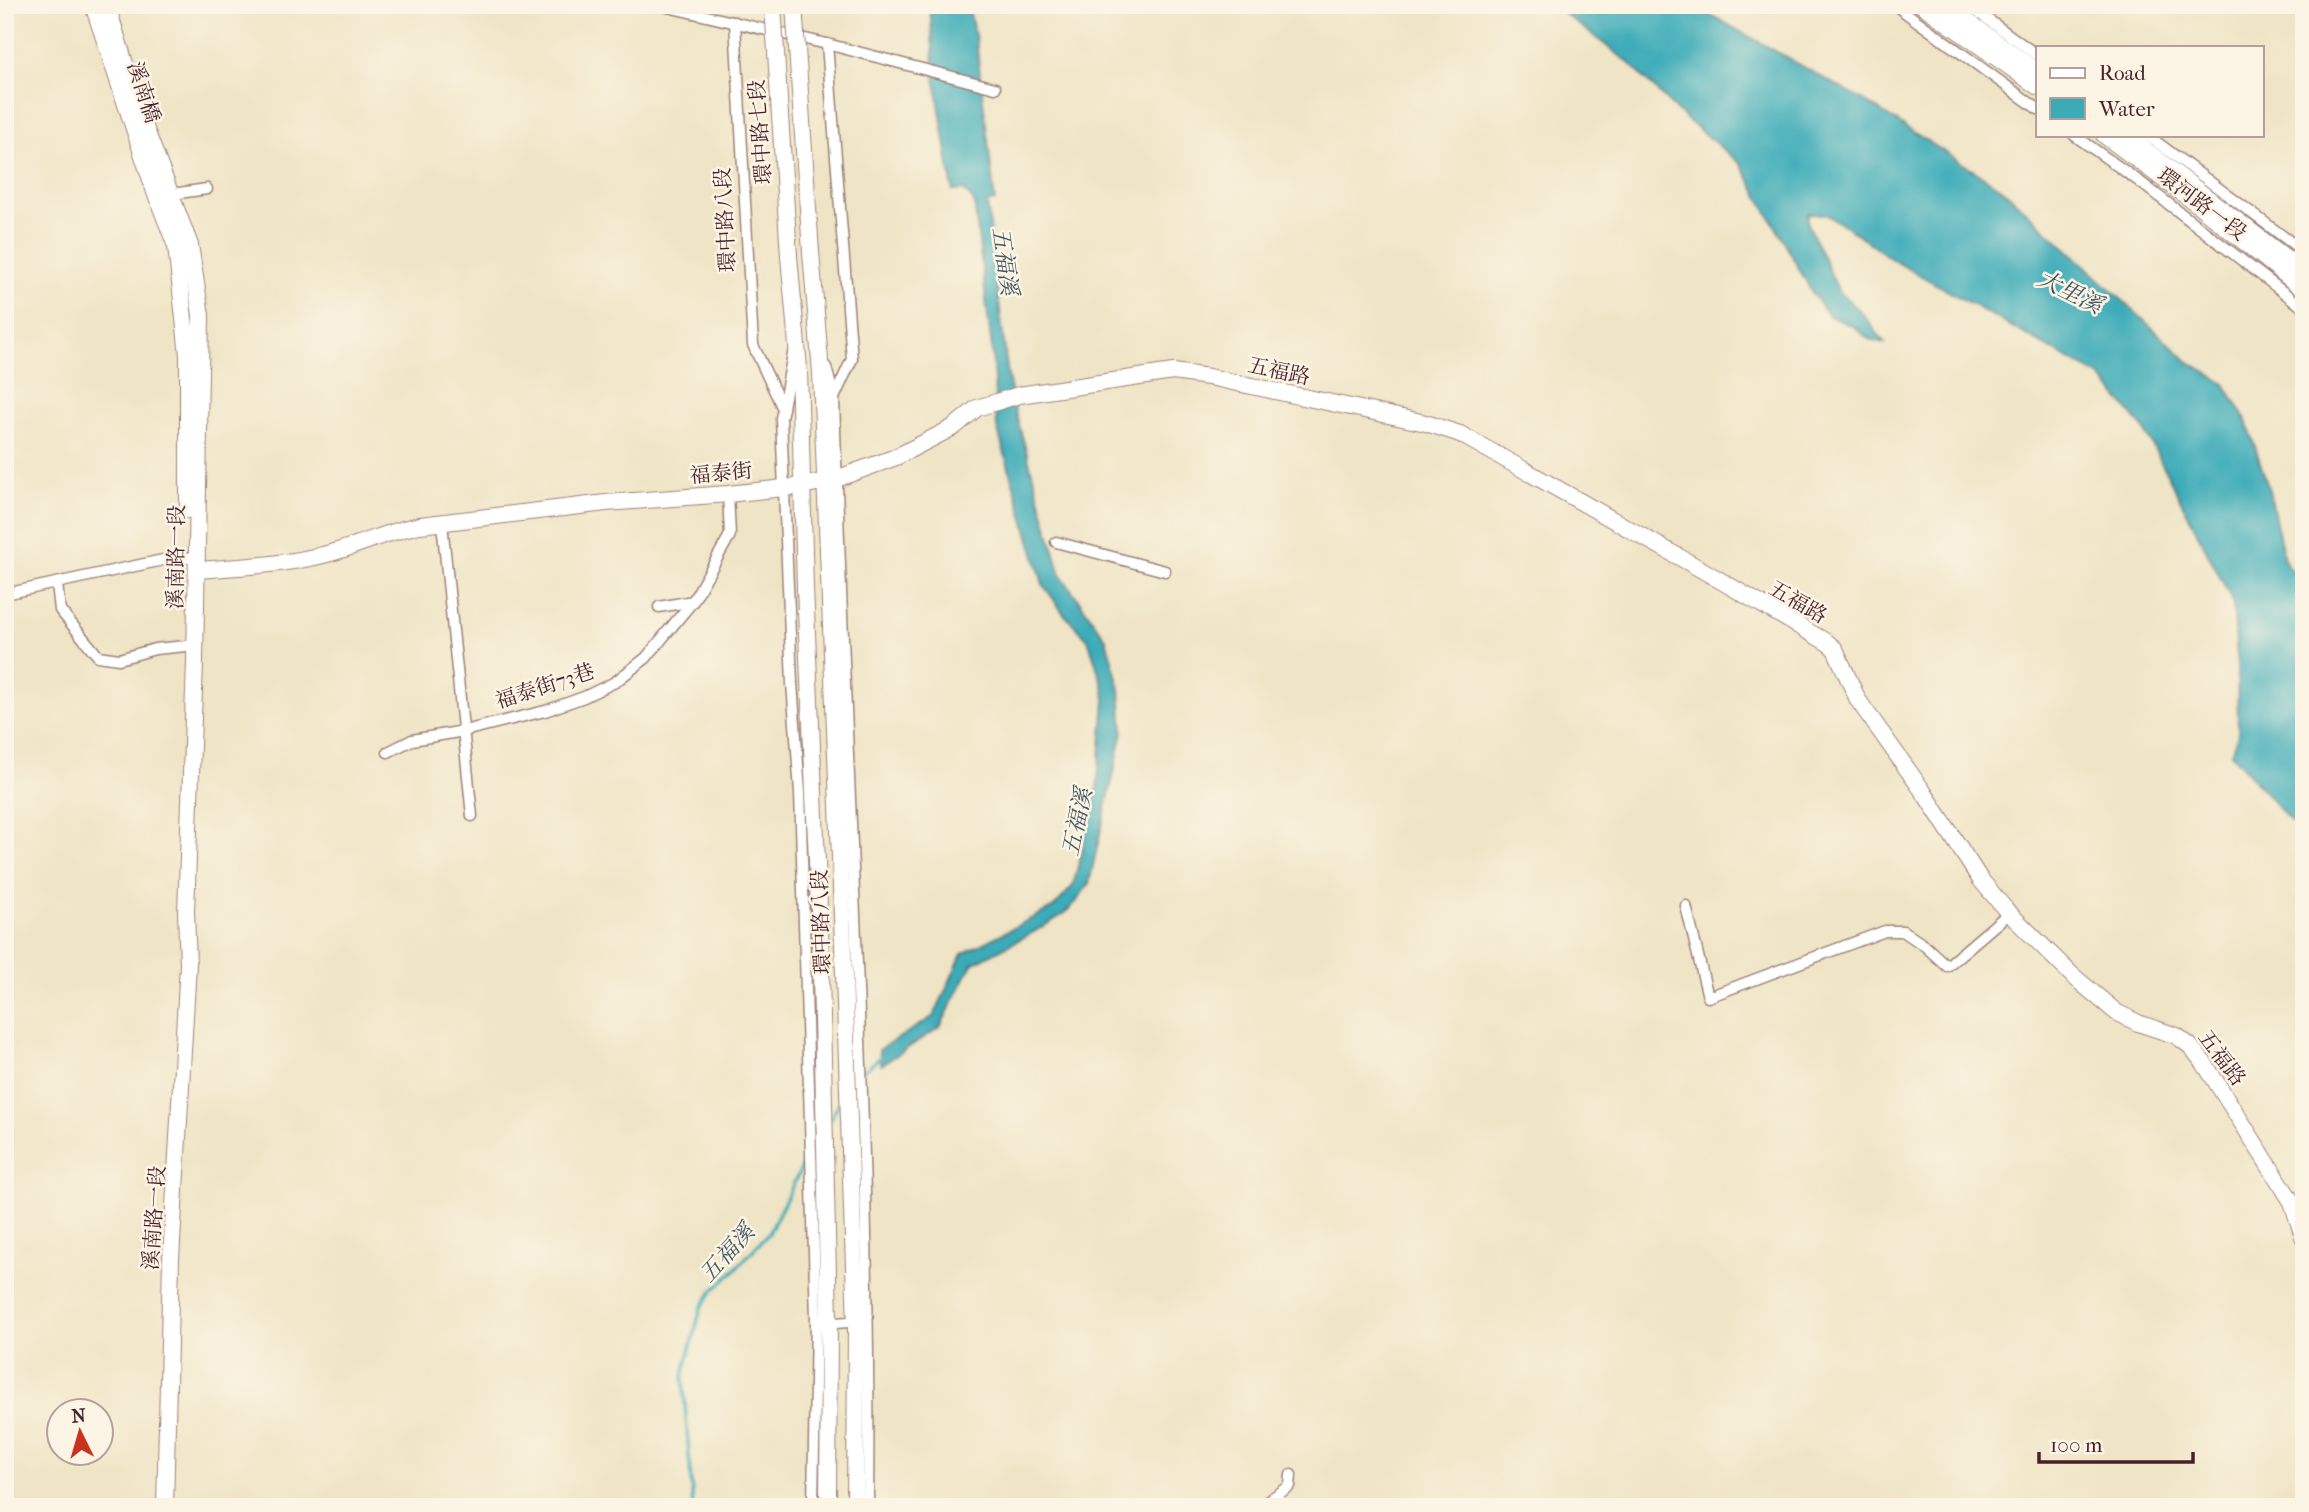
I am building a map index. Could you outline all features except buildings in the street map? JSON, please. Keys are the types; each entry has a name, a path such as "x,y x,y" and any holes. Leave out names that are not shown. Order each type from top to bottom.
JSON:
{"street":[{"name":"溪南橋","path":"93,5 165,191"},
{"name":"溪南橋","path":"107,5 165,191"},
{"path":"659,5 827,44 995,88"},
{"name":"環中路七段","path":"773,5 789,256"},
{"name":"環中路七段","path":"794,5 811,252"},
{"path":"1895,5 2036,108"},
{"path":"1922,5 2036,86"},
{"path":"1945,5 2036,71"},
{"path":"1968,5 2036,55"},
{"path":"2287,5 2304,7"},
{"name":"環中路八段","path":"735,22 753,345 783,409"},
{"name":"環中路八段","path":"827,44 852,359 834,397"},
{"name":"環河路一段","path":"2077,136 2154,164 2304,272"},
{"name":"環河路一段","path":"2106,136 2304,252"},
{"name":"環河路一段","path":"2127,136 2304,308"},
{"name":"環河路一段","path":"2147,136 2154,164 2304,290"},
{"path":"165,191 207,189"},
{"name":"溪南路一段","path":"165,191 176,246 188,355 193,564 189,641 186,912 189,932 172,1259 165,1507"},
{"name":"環中路八段","path":"811,252 830,480 868,1507"},
{"name":"環中路八段","path":"789,256 797,338 820,930 823,1089 813,1188 823,1324 813,1507"},
{"name":"環中路八段","path":"818,337 834,397 830,480"},
{"name":"環中路八段","path":"797,338 783,409 785,489 792,683 818,1128 828,1507"},
{"name":"五福路","path":"985,405 1018,395 1173,372 1426,422 1460,434 1704,570 1835,649 1858,700 1919,785 1980,879 2009,914 2073,976 2116,1012 2138,1023 2177,1036 2204,1062 2292,1202 2304,1239"},
{"name":"福泰街","path":"193,564 236,567 324,555 372,541 396,529 442,523 606,503 802,486 830,480 896,457 954,427 977,408 985,405"},
{"name":"福泰街73巷","path":"388,752 412,740 545,711 615,682 646,658 693,601 730,535 728,494"},
{"path":"442,523 472,816"},
{"path":"1056,542 1165,571"},
{"path":"5,594 163,560 193,564"},
{"path":"57,584 60,610 98,656 120,659 189,641"},
{"path":"659,607 693,601"},
{"path":"1686,906 1708,997 1885,931 1903,931 1947,966 2009,914"},
{"path":"823,1324 862,1322"},
{"name":"環中路八段","path":"855,1507 862,1322"},
{"path":"1268,1501 1290,1486 1291,1475"}],"water":[{"path":"930,5 968,5 976,40 995,201 987,203 1008,376 1015,411 1061,575 1106,639 1120,689 1123,732 1089,883 1076,902 1064,914 1034,932 972,964 940,1027 881,1065 879,1050 934,1016 962,954 1054,907 1073,886 1097,790 1105,701 1104,689 1088,639 1064,614 1043,584 997,427 992,349 974,202 964,190 953,191 935,79"},
{"name":"大里溪","path":"1553,5 1693,5 1866,102 2001,188 2188,361 2225,384 2247,421 2270,494 2284,559 2304,588 2304,837 2231,753 2238,734 2233,602 2144,429 2101,377 1893,260 1825,214 1808,213 1808,224 1839,292 1860,311 1885,343 1869,339 1853,326 1829,316 1813,294 1741,164 1679,113 1628,62"}],"waterway":[{"name":"五福溪","path":"853,1079 882,1056"},
{"name":"五福溪","path":"830,1119 842,1098"},
{"name":"五福溪","path":"693,1507 683,1377 701,1308 713,1290 769,1233 808,1155"}]}
